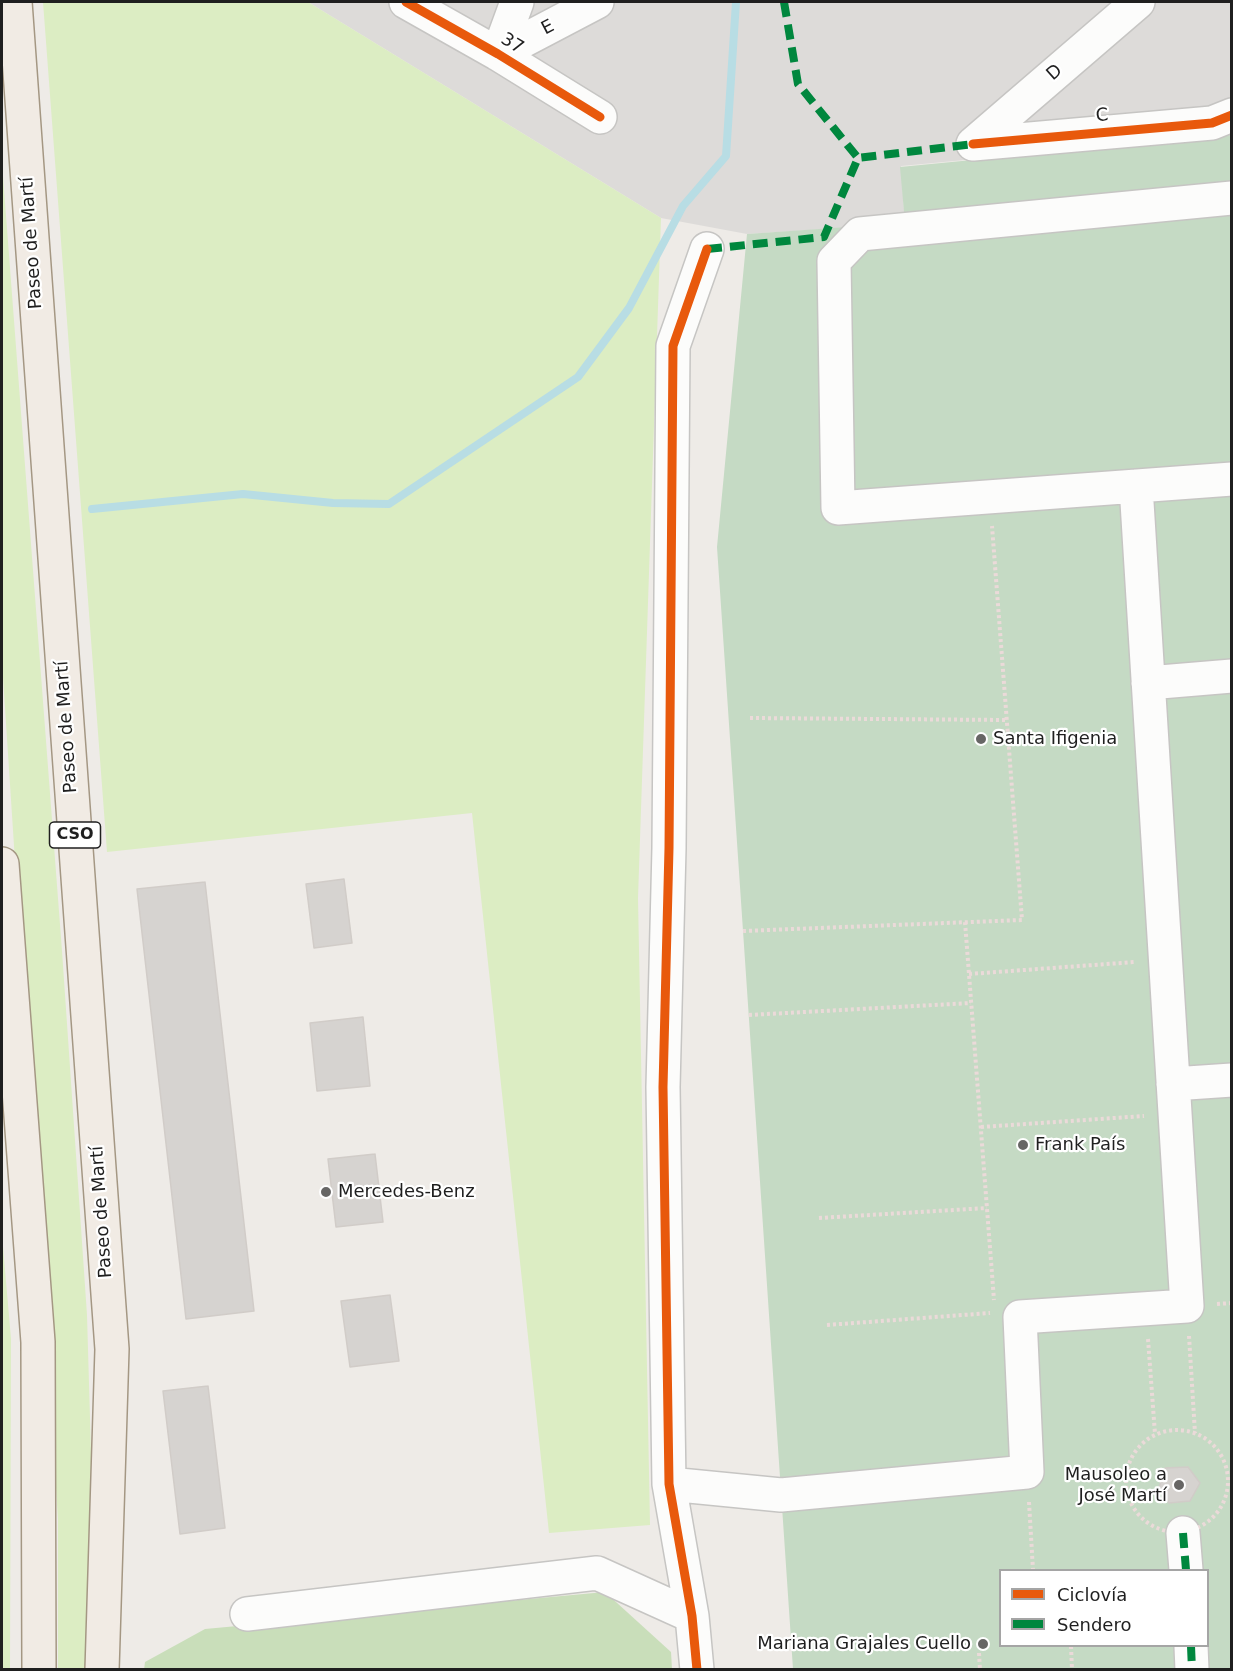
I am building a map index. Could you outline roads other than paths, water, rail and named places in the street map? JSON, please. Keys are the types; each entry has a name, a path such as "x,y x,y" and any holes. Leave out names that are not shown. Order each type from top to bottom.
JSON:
{"main road":[{"name":"Paseo de Martí","path":"15,2 112,1349 102,1670"},
{"path":"2,864 38,1342 39,1670"}],"street":[{"name":"37","path":"406,2 498,54 600,117"},
{"path":"498,54 517,2"},
{"name":"E","path":"498,54 597,2"},
{"name":"D","path":"973,144 1138,2"},
{"name":"C","path":"973,144 1212,123 1232,115"},
{"path":"1232,198 860,234 834,261 838,508 1232,479"},
{"path":"697,1670 692,1616 669,1484 663,1087 669,848 673,346 707,249"},
{"path":"669,1484 781,1495 1027,1472 1020,1317 1186,1306 1136,486"},
{"path":"1148,683 1232,676"},
{"path":"1174,1099 1232,1080"},
{"path":"1183,1533 1186,1569"},
{"path":"247,1614 597,1573 692,1616"},
{"path":"1191,1647 1192,1670"}],"waterway":[{"path":"92,509 243,494 333,503 389,504 578,377 629,308 683,206 726,156 736,2"}],"place":[{"name":"Santa Ifigenia","path":"981,739"},
{"name":"Frank País","path":"1023,1145"},
{"name":"Mercedes-Benz","path":"326,1192"},
{"name":"Mausoleo a José Martí","path":"1179,1485"},
{"name":"Mariana Grajales Cuello","path":"983,1644"}]}
